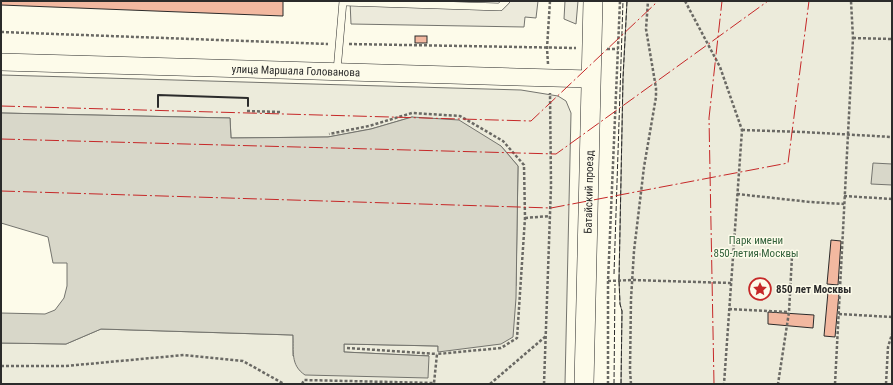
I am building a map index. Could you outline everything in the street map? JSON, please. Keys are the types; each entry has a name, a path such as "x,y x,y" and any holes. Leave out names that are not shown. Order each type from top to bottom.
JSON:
{"main road":[{"name":"Батайский проезд","path":"584,384 593,1"}],"street":[{"name":"улица Маршала Голованова","path":"1,62 590,79"}],"lane":[{"path":"337,72 343,2 500,7 506,1"}],"path":[{"path":"544,384 552,186 550,78 547,48 550,1"},
{"path":"608,384 608,281 620,1"},
{"path":"632,384 630,370 634,250 644,167 656,97 656,88 646,29 648,1"},
{"path":"685,1 720,66 742,130 724,384"},
{"path":"836,384 848,134 852,1"},
{"path":"1,32 340,44 592,48"},
{"path":"852,38 892,40"},
{"path":"247,111 280,112"},
{"path":"329,134 369,126 412,113 460,116 503,141 524,165 525,218 517,338 501,348 437,354 347,348"},
{"path":"742,130 892,137"},
{"path":"737,194 844,204"},
{"path":"844,196 892,199"},
{"path":"525,218 550,216"},
{"path":"734,253 792,256 789,312 778,384"},
{"path":"608,281 632,280 731,283"},
{"path":"729,309 789,312"},
{"path":"839,314 892,317"},
{"path":"886,384 888,347 892,334"},
{"path":"490,384 546,335"},
{"path":"302,384 304,380 434,383 437,354"},
{"path":"1,366 66,366 184,355 242,361 284,384"}],"green space":[{"name":"Парк имени 850-летия Москвы","path":"627,1 892,1 892,384 621,384 622,311 620,304 619,280 623,78"},
{"path":"1,75 521,90 558,96 566,101 571,113 565,384 1,384 1,343 66,344 101,329 293,335 293,356 429,356 344,352 344,344 438,346 438,351 516,286 518,166 501,146 412,117 371,129 328,137 231,138 230,118 1,113"}],"shaded area":[{"path":"350,1 538,1 536,18 525,17 524,27 351,24"},
{"path":"565,1 578,1 576,24 564,19"},
{"path":"1,113 230,118 231,138 328,137 371,129 412,117 459,120 501,146 518,166 516,298 513,337 501,344 438,352 438,346 344,344 344,352 429,356 428,378 305,375 300,371 295,362 293,352 293,335 101,329 66,344 1,343 1,313 45,314 55,310 64,298 67,286 67,263 53,263 48,237 1,223"},
{"path":"873,163 892,164 892,185 871,184"}],"building":[{"path":"1,1 283,1 283,16 1,5"},
{"path":"415,36 427,36 427,43 415,43"},
{"path":"831,240 841,241 838,285 827,284"},
{"path":"828,292 839,293 835,337 824,336"},
{"path":"768,312 814,315 813,328 768,324"}],"fence":[{"path":"614,274 623,1"},
{"path":"621,384 622,311 620,304 619,280 623,78 627,1"},
{"path":"614,384 615,284"}],"wall":[{"path":"158,107 158,95 248,98 248,106"}],"power":[{"path":"1,106 531,121 655,4 655,1"},
{"path":"714,384 709,118 722,1"},
{"path":"1,139 556,154 768,1"},
{"path":"1,191 551,208 788,163 809,1"}],"place":[{"name":"850 лет Москвы","path":"760,289"}]}
